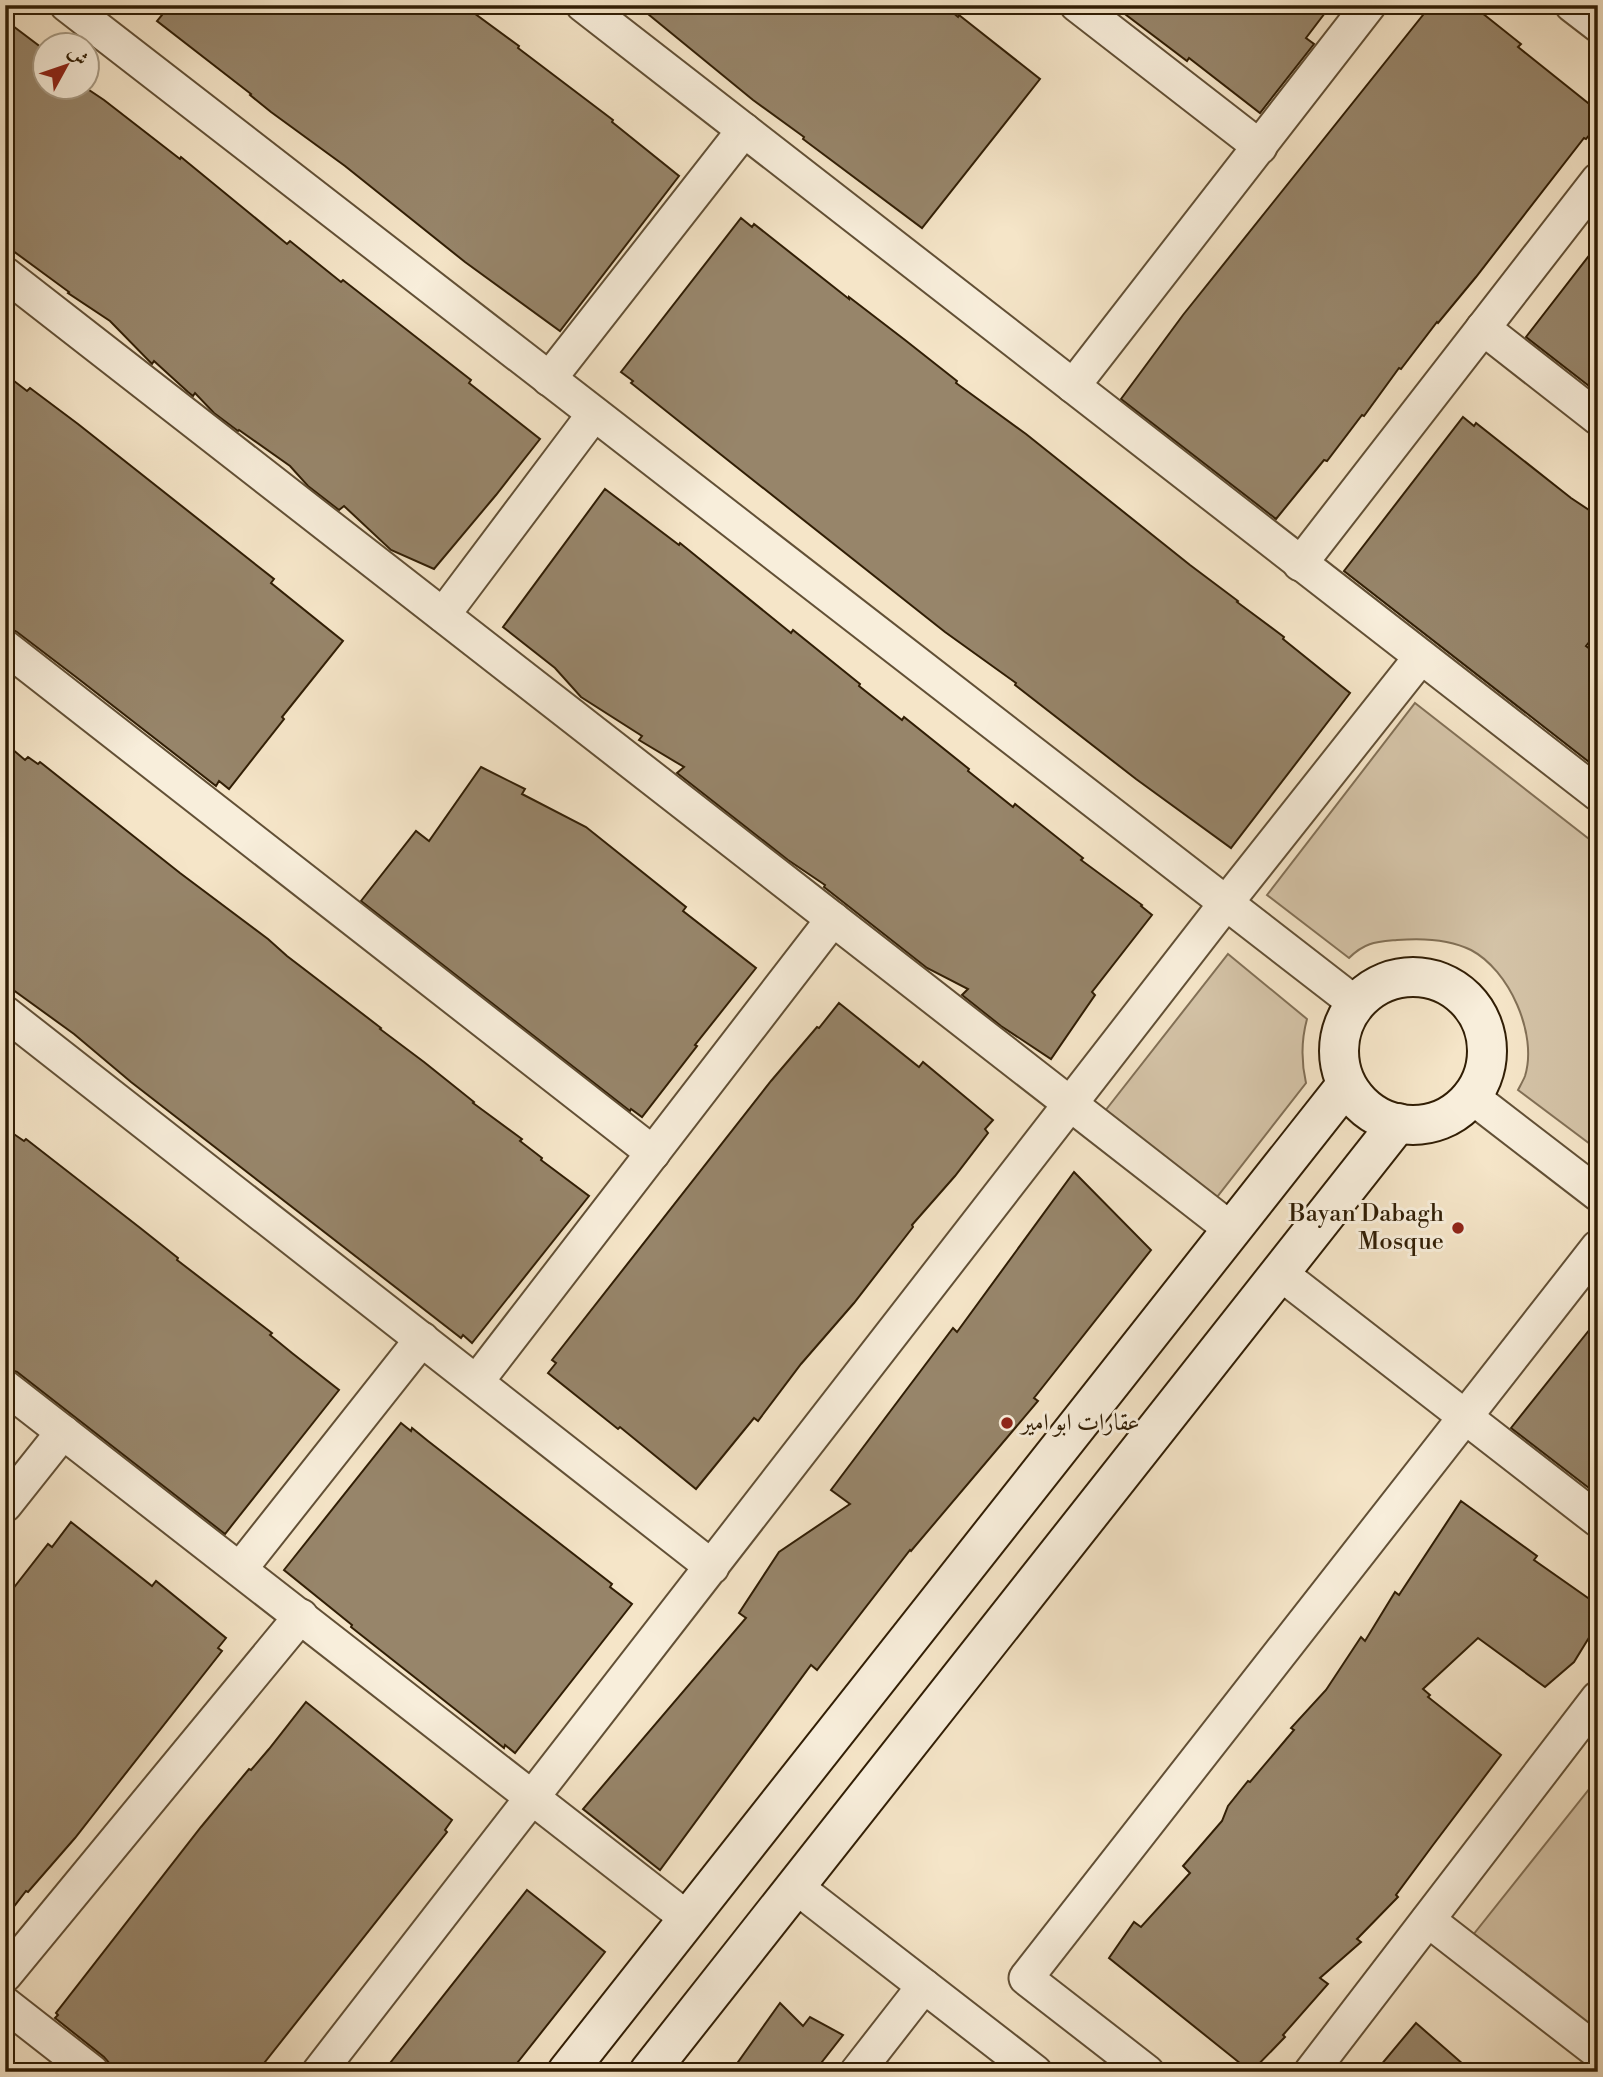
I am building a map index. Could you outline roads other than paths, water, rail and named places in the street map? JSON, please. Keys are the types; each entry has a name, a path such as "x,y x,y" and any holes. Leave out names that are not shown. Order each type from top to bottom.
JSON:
{"street":[{"path":"67,5 1356,1003"},
{"path":"583,5 1598,794"},
{"path":"1077,5 1260,147"},
{"path":"1073,386 1369,5"},
{"path":"1572,5 1598,25"},
{"path":"549,379 744,130"},
{"path":"1300,564 1598,180"},
{"path":"5,274 1232,1230"},
{"path":"1483,328 1598,418"},
{"path":"443,615 594,414"},
{"path":"5,647 653,1153"},
{"path":"319,2072 1226,903 1421,657"},
{"path":"477,1381 833,919"},
{"path":"1406,976 1430,978 1452,987 1471,1003 1486,1037 1488,1050 1484,1074 1472,1097 1454,1114 1430,1124 1405,1126 1381,1119 1361,1104 1346,1085 1339,1062 1339,1038 1347,1014 1356,1003 1362,995 1382,982 1406,976"},
{"path":"5,1013 712,1567"},
{"path":"568,2072 1346,1085"},
{"path":"1472,1097 1598,1194"},
{"path":"649,2072 1398,1123"},
{"path":"1147,2072 1026,1978 1598,1247"},
{"path":"1280,1273 1598,1520"},
{"path":"240,1569 422,1339"},
{"path":"5,1387 688,1919"},
{"path":"5,1506 63,1432"},
{"path":"5,1975 300,1616"},
{"path":"1311,2072 1598,1698"},
{"path":"795,1886 1035,2072"},
{"path":"1427,1920 1598,2052"},
{"path":"857,2072 924,1986"},
{"path":"5,2004 92,2072"}],"place":[{"name":"Bayan Dabagh Mosque","path":"1458,1228"},
{"name":"عقارات ابو امير","path":"1007,1423"}]}
